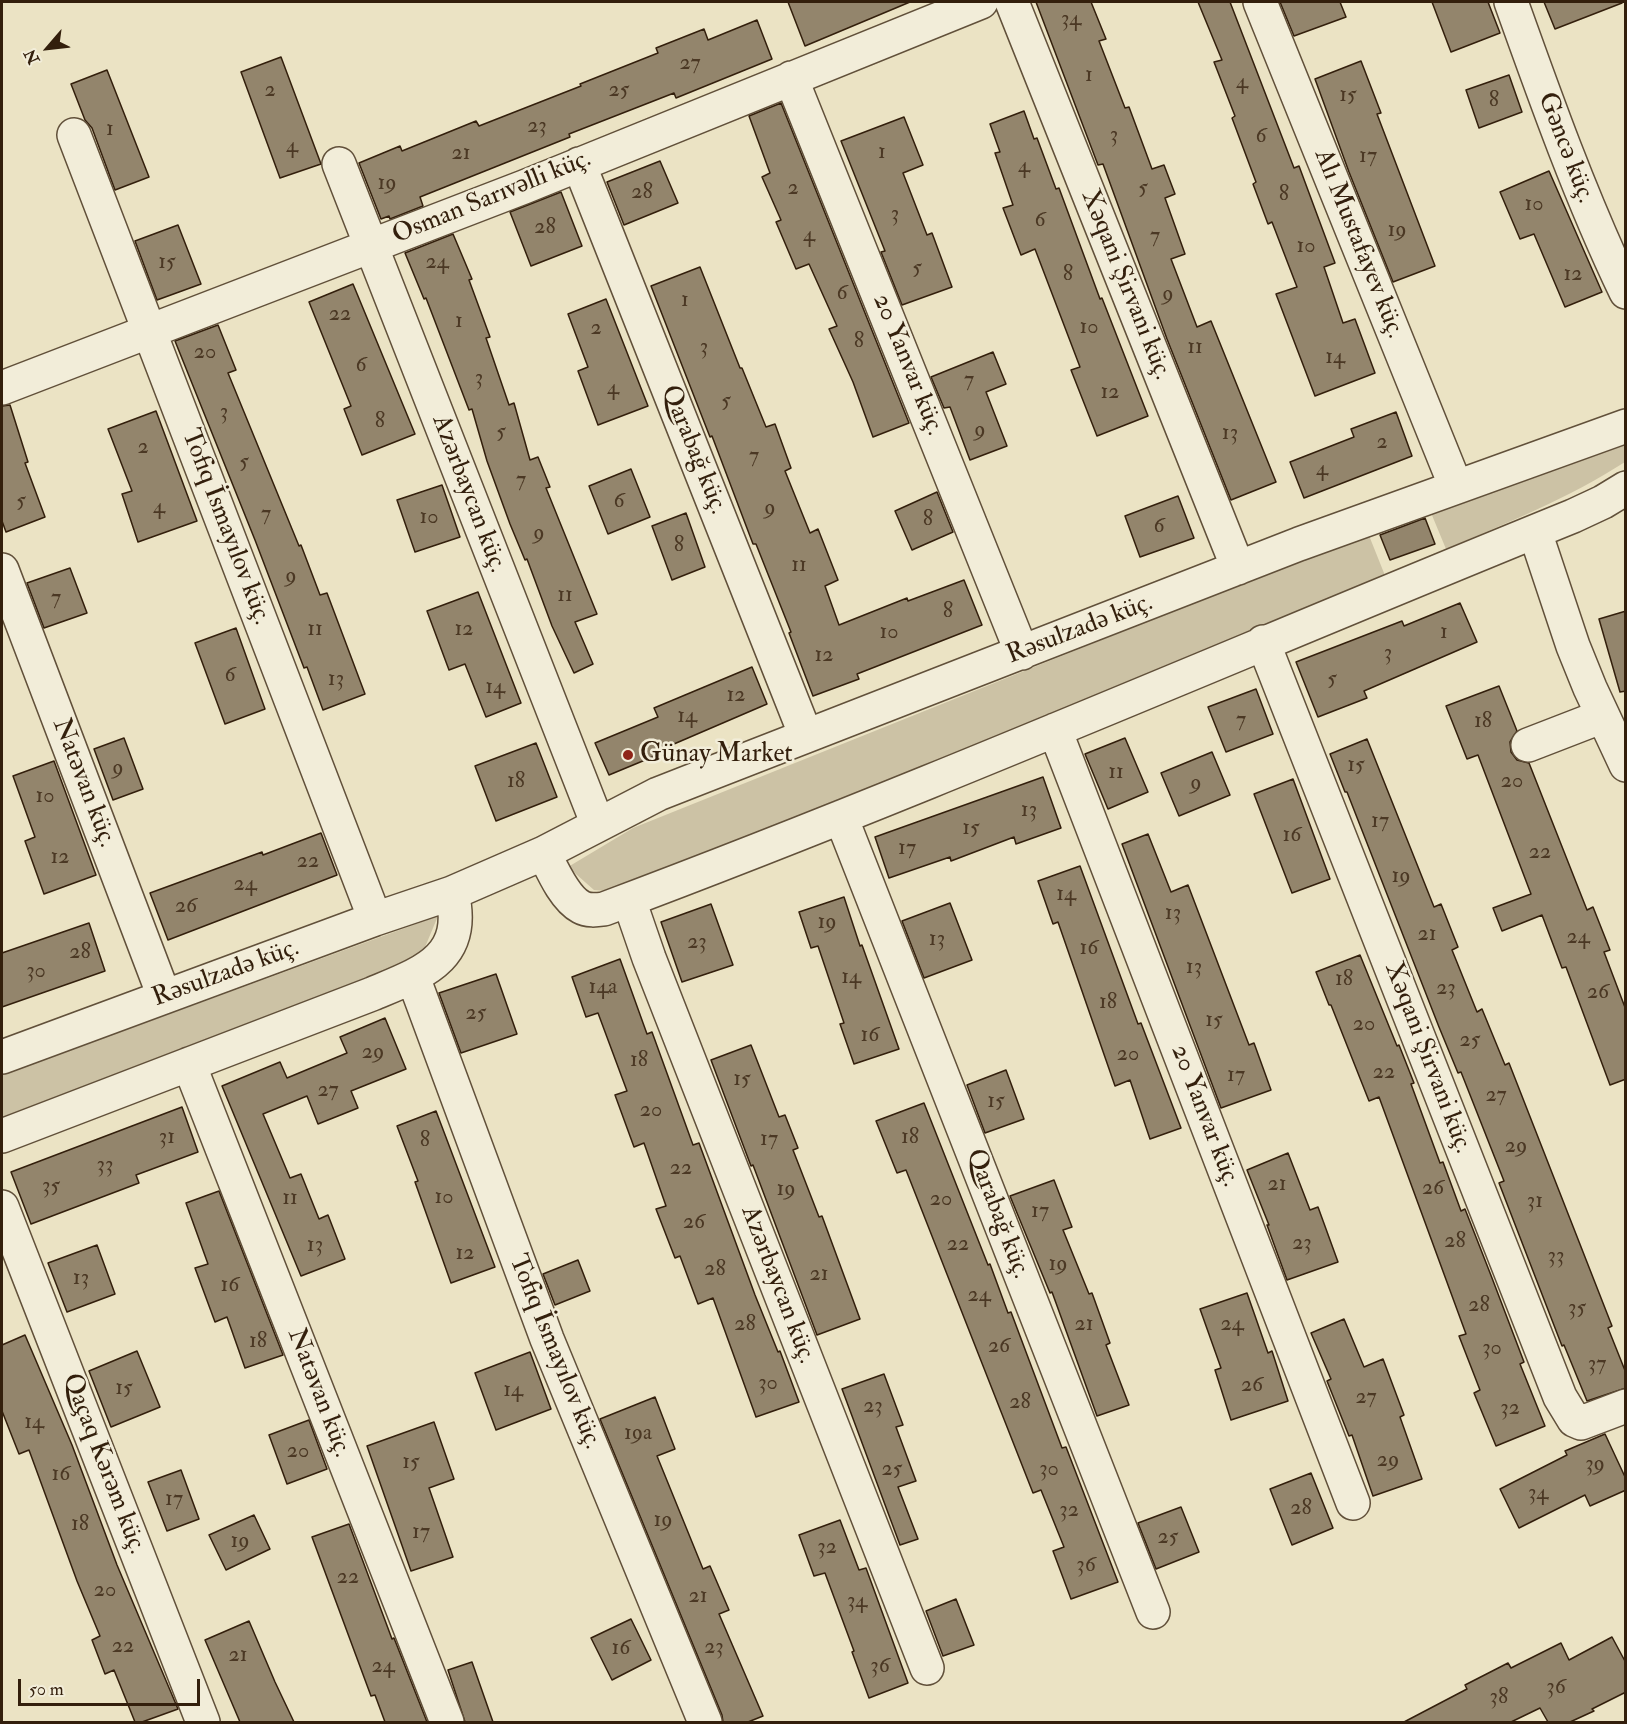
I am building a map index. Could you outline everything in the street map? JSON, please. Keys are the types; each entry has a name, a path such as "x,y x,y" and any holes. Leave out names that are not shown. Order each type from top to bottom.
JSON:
{"street":[{"name":"Osman Sarıvəlli küç.","path":"2,388 579,164 981,2"},
{"name":"Xəqani Şirvani küç.","path":"1012,2 1238,568"},
{"name":"Alı Mustafayev küç.","path":"1260,2 1456,487"},
{"name":"Gəncə küç.","path":"1510,2 1600,239 1626,292"},
{"name":"20 Yanvar küç.","path":"791,78 1022,652"},
{"name":"Tofiq İsmayılov küç.","path":"74,135 375,919"},
{"name":"Azərbaycan küç.","path":"339,164 598,825"},
{"name":"Qarabağ küç.","path":"579,164 806,736"},
{"name":"Rəsulzadə küç.","path":"2,1057 375,919 452,893 544,853 658,794 1238,568 1626,426"},
{"path":"544,853 563,889 580,907 590,910 604,909 1055,730 1263,642 1573,516 1626,488"},
{"path":"1535,531 1574,646 1626,765"},
{"name":"Natəvan küç.","path":"2,570 164,996"},
{"name":"Xəqani Şirvani küç.","path":"1263,642 1560,1397 1574,1420 1581,1423 1626,1406"},
{"path":"1528,745 1603,716"},
{"name":"20 Yanvar küç.","path":"1055,730 1353,1503"},
{"name":"Qarabağ küç.","path":"841,816 1153,1612"},
{"path":"2,1137 430,968 445,954 451,939 457,914 452,893"},
{"name":"Azərbaycan küç.","path":"628,900 927,1668"},
{"name":"Tofiq İsmayılov küç.","path":"412,977 547,1339 705,1722"},
{"name":"Natəvan küç.","path":"189,1064 447,1722"},
{"name":"Qaçaq Kərəm küç.","path":"2,1207 202,1722"}],"shaded area":[{"path":"1625,443 1625,462 1604,475 1537,509 1446,549 1429,508"},
{"path":"1368,533 1386,578 616,892 594,890 568,867 633,828"},
{"path":"438,916 423,952 405,966 2,1123 2,1075"}],"building":[{"path":"788,2 910,2 805,46"},
{"path":"1036,2 1091,2 1106,39 1099,41 1125,108 1129,107 1152,169 1164,165 1175,194 1165,198 1185,254 1171,259 1197,327 1211,321 1276,482 1231,500 1167,339 1103,164 1098,165"},
{"path":"1198,2 1230,2 1294,168 1299,166 1335,263 1324,267 1343,323 1355,319 1375,373 1315,396 1276,294 1297,287 1272,222 1268,224 1253,184 1256,182 1232,118 1235,116 1214,62 1222,60"},
{"path":"1280,2 1340,2 1346,17 1294,36"},
{"path":"1432,2 1488,2 1500,33 1451,52"},
{"path":"1544,2 1622,2 1622,3 1555,29"},
{"path":"757,20 772,59 676,98 674,93 569,134 570,137 420,197 423,206 390,219 389,216 381,219 359,163 400,146 402,151 476,121 479,126 658,53 656,48 704,29 708,40"},
{"path":"281,57 321,164 280,178 241,72"},
{"path":"1361,61 1381,113 1377,114 1435,266 1393,282 1315,79"},
{"path":"107,70 149,177 115,190 92,128 85,120 71,84"},
{"path":"1509,75 1522,112 1479,128 1466,90"},
{"path":"781,103 909,423 873,437 853,382 829,329 837,326 809,264 796,269 776,222 781,220 762,177 770,173 749,116"},
{"path":"1024,111 1056,189 1059,188 1100,299 1102,298 1148,416 1097,436 1071,370 1080,367 1035,249 1021,255 1003,208 1013,205 995,153 1000,152 990,124"},
{"path":"904,117 923,165 903,173 927,235 932,233 952,287 902,305 881,252 885,251 841,141"},
{"path":"660,161 678,203 624,225 607,182"},
{"path":"1549,171 1602,292 1565,307 1534,234 1520,239 1500,192"},
{"path":"561,192 582,246 531,266 510,212"},
{"path":"178,225 201,284 157,300 135,241"},
{"path":"453,234 472,279 469,280 490,337 486,338 509,405 514,403 530,460 538,457 550,487 546,488 597,614 575,622 593,664 574,673 552,626 527,559 525,560 510,524 487,461 472,409 469,410 426,298 424,299 405,253"},
{"path":"700,267 766,427 775,424 791,468 785,471 810,533 818,529 838,580 825,586 839,625 907,598 908,601 964,580 982,625 857,674 859,679 813,696 789,633 791,632 756,544 753,544 651,286"},
{"path":"353,284 415,434 362,455 344,409 351,406 309,302"},
{"path":"606,299 648,406 598,425 578,371 588,367 568,314"},
{"path":"218,325 236,370 228,373 320,595 327,593 365,694 323,710 307,667 304,668 175,341"},
{"path":"993,352 1006,384 986,392 1007,446 970,460 950,407 944,408 931,377"},
{"path":"10,405 28,462 25,463 45,517 6,532 2,521 2,406"},
{"path":"156,411 197,521 138,542 122,494 132,491 108,429"},
{"path":"1396,412 1412,456 1304,498 1290,462 1354,437 1351,429"},
{"path":"631,469 650,517 608,534 589,486"},
{"path":"442,485 460,537 415,552 397,500"},
{"path":"937,492 953,532 912,550 895,511"},
{"path":"1178,496 1194,538 1140,557 1125,516"},
{"path":"686,513 705,567 672,580 652,526"},
{"path":"1425,518 1435,544 1390,560 1380,535"},
{"path":"70,568 87,613 44,628 27,583"},
{"path":"478,592 521,703 486,717 465,664 449,670 427,611"},
{"path":"1460,603 1477,642 1364,691 1367,698 1318,717 1296,662 1402,621 1404,626"},
{"path":"1626,611 1626,691 1620,692 1599,619"},
{"path":"236,628 265,709 225,724 195,643"},
{"path":"752,667 767,704 660,750 662,753 609,775 595,743 658,717 654,708"},
{"path":"1499,686 1517,731 1510,742 1511,752 1517,760 1529,763 1587,910 1593,907 1610,950 1604,952 1626,1010 1626,1079 1610,1085 1566,967 1562,968 1542,915 1502,931 1493,908 1531,894 1478,755 1467,759 1446,706"},
{"path":"1256,689 1273,734 1226,752 1208,707"},
{"path":"124,738 143,789 113,800 94,749"},
{"path":"1125,738 1148,792 1108,809 1085,754"},
{"path":"1367,739 1434,907 1441,904 1458,947 1452,950 1477,1012 1482,1009 1505,1065 1509,1063 1612,1326 1608,1328 1626,1373 1626,1388 1587,1401 1564,1345 1562,1346 1499,1183 1504,1181 1461,1072 1458,1073 1439,1027 1330,754"},
{"path":"536,743 557,797 496,821 475,766"},
{"path":"1212,752 1230,795 1179,816 1161,773"},
{"path":"54,761 96,875 44,894 25,841 35,837 13,776"},
{"path":"1043,777 1061,828 1016,844 1014,837 951,861 950,857 889,878 875,837"},
{"path":"1293,779 1330,879 1292,893 1254,794"},
{"path":"321,833 337,875 168,940 150,893"},
{"path":"1148,834 1171,892 1188,885 1249,1045 1254,1043 1271,1090 1221,1108 1122,844"},
{"path":"1080,866 1138,1024 1141,1023 1181,1128 1150,1139 1130,1080 1115,1086 1058,922 1053,924 1038,881"},
{"path":"844,897 899,1049 854,1064 840,1024 844,1023 818,946 811,948 799,912"},
{"path":"950,903 972,960 924,978 902,921"},
{"path":"711,904 733,965 682,982 661,922"},
{"path":"89,923 105,971 2,1007 2,953"},
{"path":"1360,955 1414,1083 1411,1084 1440,1163 1443,1162 1461,1211 1465,1209 1524,1362 1520,1364 1545,1426 1496,1446 1474,1393 1480,1390 1459,1336 1466,1334 1379,1097 1369,1101 1316,972"},
{"path":"620,959 647,1034 652,1032 693,1145 699,1143 755,1295 778,1352 780,1351 799,1402 756,1417 713,1298 698,1304 680,1256 675,1258 656,1209 666,1206 644,1143 634,1147 615,1095 627,1091 598,1013 586,1017 572,977"},
{"path":"496,974 517,1034 461,1053 439,993"},
{"path":"385,1018 406,1069 351,1091 358,1108 318,1124 307,1096 263,1114 290,1178 301,1174 319,1219 328,1215 345,1259 301,1276 222,1086 280,1062 287,1078 347,1053 340,1037"},
{"path":"751,1045 779,1117 785,1115 798,1148 793,1150 819,1217 822,1216 860,1319 817,1335 711,1060"},
{"path":"1006,1070 1024,1119 985,1133 967,1085"},
{"path":"924,1103 988,1265 990,1264 1008,1313 1011,1312 1062,1448 1066,1447 1118,1582 1071,1599 1053,1551 1064,1547 1041,1490 1033,1493 906,1170 897,1173 876,1121"},
{"path":"182,1107 198,1152 136,1175 139,1183 31,1224 11,1172"},
{"path":"436,1111 495,1267 451,1283 415,1182 418,1181 397,1126"},
{"path":"1288,1153 1310,1210 1318,1207 1338,1262 1287,1280 1267,1225 1269,1225 1247,1170"},
{"path":"1054,1180 1072,1227 1063,1230 1089,1294 1092,1293 1110,1343 1106,1345 1129,1405 1097,1416 1052,1292 1050,1293 1010,1196"},
{"path":"219,1191 283,1355 245,1368 227,1317 215,1322 195,1268 208,1264 186,1203"},
{"path":"97,1245 115,1294 67,1312 48,1263"},
{"path":"578,1260 590,1291 555,1305 543,1274"},
{"path":"1247,1293 1268,1353 1272,1351 1288,1401 1231,1420 1215,1370 1221,1368 1200,1309"},
{"path":"1344,1319 1364,1367 1383,1359 1404,1415 1400,1417 1422,1479 1373,1496 1352,1435 1349,1436 1327,1381 1331,1379 1311,1333"},
{"path":"25,1335 72,1445 117,1565 178,1709 142,1722 135,1722 114,1670 105,1674 92,1640 100,1636 77,1581 29,1450 19,1454 2,1411 2,1345"},
{"path":"137,1351 160,1407 111,1427 89,1371"},
{"path":"530,1352 551,1409 496,1430 475,1373"},
{"path":"884,1374 903,1425 896,1427 916,1481 898,1487 918,1539 900,1545 842,1389"},
{"path":"655,1397 675,1449 657,1456 703,1569 710,1566 729,1610 719,1614 763,1716 748,1722 723,1722 600,1419"},
{"path":"309,1420 327,1469 287,1484 269,1435"},
{"path":"434,1422 454,1479 429,1488 453,1557 411,1571 367,1446"},
{"path":"1605,1434 1626,1479 1626,1490 1590,1506 1585,1495 1519,1528 1500,1489 1567,1455 1565,1451"},
{"path":"181,1470 199,1519 167,1531 148,1482"},
{"path":"1311,1473 1333,1528 1292,1545 1270,1489"},
{"path":"1181,1507 1199,1552 1156,1569 1138,1523"},
{"path":"254,1515 270,1549 226,1570 209,1535"},
{"path":"840,1520 859,1570 866,1568 908,1683 869,1698 825,1573 814,1576 799,1535"},
{"path":"349,1524 392,1639 394,1638 427,1722 385,1722 375,1695 371,1696 312,1537"},
{"path":"956,1599 974,1645 943,1656 926,1611"},
{"path":"631,1619 651,1660 612,1680 591,1638"},
{"path":"249,1621 294,1722 240,1722 205,1640"},
{"path":"1612,1637 1626,1663 1626,1692 1570,1722 1548,1722 1540,1708 1511,1722 1404,1722 1467,1689 1465,1685 1508,1663 1511,1668 1561,1643 1569,1660"},
{"path":"472,1662 493,1722 465,1722 448,1670"}],"place":[{"name":"Günay Market","path":"628,755"}]}
